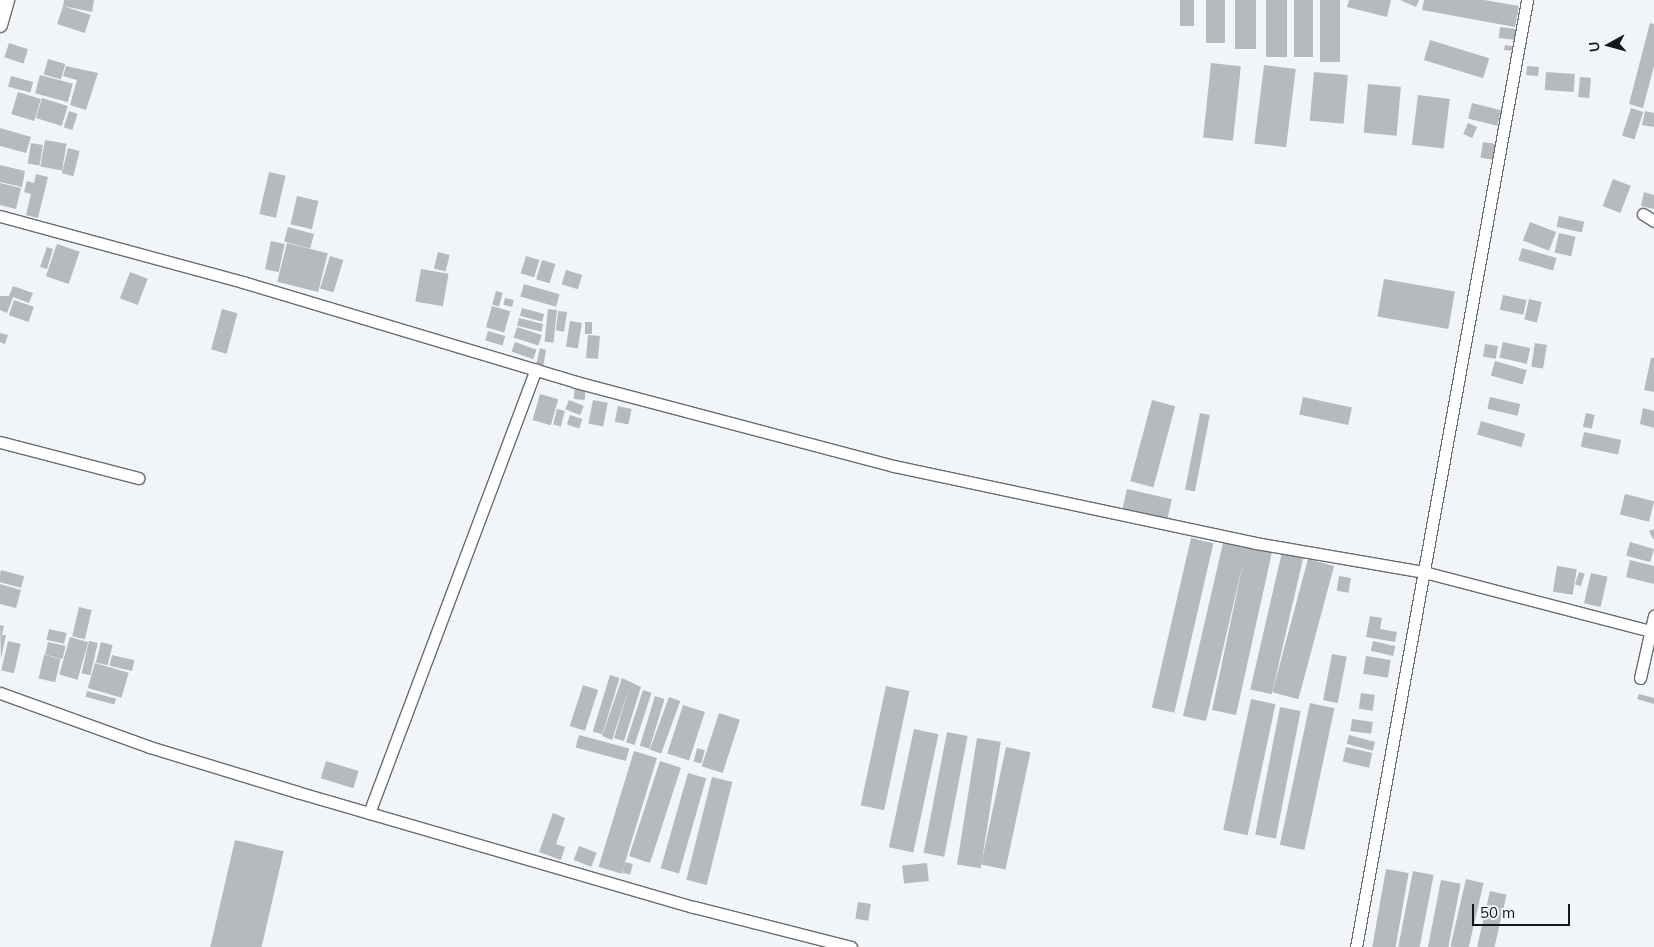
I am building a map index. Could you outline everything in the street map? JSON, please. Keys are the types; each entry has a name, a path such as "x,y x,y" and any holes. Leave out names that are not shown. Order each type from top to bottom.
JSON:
{"street":[{"path":"0,25 7,0"},
{"path":"1356,947 1527,0"},
{"path":"1643,214 1654,221"},
{"path":"0,216 243,282 536,369 962,483 1256,543 1424,572 1650,631"},
{"path":"369,813 536,369"},
{"path":"0,442 138,478"},
{"path":"1640,678 1654,616"},
{"path":"0,693 150,747 369,813 694,907 851,947"}],"building":[{"path":"64,0 94,0 92,12 63,6"},
{"path":"1180,0 1194,0 1194,26 1180,26"},
{"path":"1206,0 1225,0 1225,43 1206,43"},
{"path":"1235,0 1256,0 1256,49 1235,49"},
{"path":"1266,0 1287,0 1287,57 1266,57"},
{"path":"1294,0 1313,0 1313,57 1294,57"},
{"path":"1320,0 1340,0 1340,62 1320,62"},
{"path":"1349,0 1391,0 1387,17 1347,7"},
{"path":"1400,0 1419,0 1416,7"},
{"path":"1424,0 1484,0 1519,6 1515,27 1422,10"},
{"path":"63,6 91,15 85,33 57,24"},
{"path":"1650,23 1654,24 1654,66 1643,108 1629,104"},
{"path":"1500,27 1516,29 1515,40 1499,38"},
{"path":"1430,40 1489,58 1483,78 1424,60"},
{"path":"9,43 28,49 23,63 4,57"},
{"path":"1505,45 1516,47 1515,51 1504,50"},
{"path":"48,59 65,64 61,79 44,74"},
{"path":"1211,63 1241,66 1233,141 1203,138"},
{"path":"1264,65 1296,69 1286,147 1254,143"},
{"path":"66,66 98,73 86,110 70,105 77,80 63,76"},
{"path":"1527,66 1539,67 1538,76 1526,75"},
{"path":"1314,72 1348,75 1344,124 1310,121"},
{"path":"1546,72 1575,74 1574,92 1545,90"},
{"path":"40,75 73,84 68,102 35,93"},
{"path":"11,76 33,82 30,93 8,87"},
{"path":"1580,77 1591,78 1589,98 1578,97"},
{"path":"1368,84 1401,87 1397,136 1364,133"},
{"path":"18,92 41,99 34,121 11,114"},
{"path":"1418,95 1450,99 1444,149 1412,145"},
{"path":"42,98 68,106 62,126 36,118"},
{"path":"1472,103 1501,110 1497,126 1468,119"},
{"path":"1631,108 1643,112 1634,140 1622,136"},
{"path":"69,111 78,114 72,130 64,127"},
{"path":"1645,111 1654,113 1654,127 1642,125"},
{"path":"1468,123 1477,127 1472,138 1463,134"},
{"path":"0,128 31,137 26,153 0,146"},
{"path":"45,140 67,144 62,170 40,167"},
{"path":"1483,142 1496,144 1493,160 1480,158"},
{"path":"31,143 43,145 40,166 28,164"},
{"path":"68,148 80,151 73,176 62,173"},
{"path":"0,165 25,171 22,187 0,182"},
{"path":"269,172 286,176 276,218 259,214"},
{"path":"36,174 48,177 38,218 26,215 31,194 24,192 27,181 34,183"},
{"path":"1613,179 1631,186 1620,213 1603,206"},
{"path":"0,183 21,188 16,209 0,205"},
{"path":"1644,192 1654,195 1654,209 1641,206"},
{"path":"297,196 318,201 312,229 290,224"},
{"path":"1559,216 1584,222 1582,233 1557,227"},
{"path":"1530,222 1556,232 1549,251 1523,241"},
{"path":"288,227 314,234 310,248 284,241"},
{"path":"1559,233 1576,237 1571,256 1555,252"},
{"path":"271,241 285,244 279,272 265,269"},
{"path":"287,243 328,253 318,292 277,282"},
{"path":"57,244 80,252 69,284 46,276"},
{"path":"47,247 53,249 47,269 40,267"},
{"path":"1522,248 1557,258 1553,270 1518,260"},
{"path":"438,252 450,255 446,271 434,268"},
{"path":"330,256 343,260 333,293 320,289"},
{"path":"526,256 539,260 534,277 521,273"},
{"path":"542,260 555,264 550,283 536,279"},
{"path":"421,269 449,274 443,306 415,301"},
{"path":"566,270 582,275 578,289 562,284"},
{"path":"130,272 148,279 138,305 120,298"},
{"path":"1384,279 1455,292 1448,329 1377,316"},
{"path":"524,284 560,294 556,307 520,296"},
{"path":"13,286 33,293 29,303 13,297 7,313 0,310 0,296 9,296"},
{"path":"496,291 503,293 499,306 492,304"},
{"path":"1503,295 1526,300 1523,315 1500,310"},
{"path":"505,298 514,300 512,307 503,305"},
{"path":"1529,299 1542,302 1537,322 1524,319"},
{"path":"14,300 34,307 29,322 9,315"},
{"path":"492,306 510,311 504,332 486,327"},
{"path":"522,308 544,314 542,322 520,316"},
{"path":"222,309 237,313 227,354 211,350"},
{"path":"548,309 557,310 554,343 545,342"},
{"path":"558,311 567,312 564,332 556,330"},
{"path":"519,318 543,324 541,332 517,326"},
{"path":"570,321 582,323 578,349 566,347"},
{"path":"585,322 592,322 592,334 585,334"},
{"path":"517,327 542,335 538,345 514,337"},
{"path":"488,331 505,336 503,346 485,341"},
{"path":"0,333 8,335 5,344 0,342"},
{"path":"588,335 600,336 598,359 586,358"},
{"path":"515,342 537,350 533,359 512,351"},
{"path":"1503,342 1530,348 1527,364 1499,358"},
{"path":"1535,343 1547,345 1543,369 1531,367"},
{"path":"1485,344 1498,346 1496,359 1483,357"},
{"path":"540,348 546,350 543,367 536,365"},
{"path":"1651,358 1654,358 1654,392 1644,390"},
{"path":"1495,361 1527,370 1523,385 1491,375"},
{"path":"575,385 586,386 585,400 574,399"},
{"path":"540,394 558,399 551,425 533,420"},
{"path":"1303,397 1352,407 1348,425 1299,415"},
{"path":"1490,397 1520,404 1518,416 1487,409"},
{"path":"569,400 584,406 580,415 565,409"},
{"path":"593,400 608,403 603,426 588,424"},
{"path":"1152,400 1175,406 1153,487 1130,481"},
{"path":"618,406 632,409 628,425 615,422"},
{"path":"1643,408 1654,411 1654,428 1640,424"},
{"path":"557,409 565,411 561,426 553,425"},
{"path":"1200,413 1210,415 1195,491 1185,490"},
{"path":"1586,413 1595,415 1592,429 1583,427"},
{"path":"570,415 582,419 579,429 567,425"},
{"path":"1481,421 1525,434 1521,447 1477,434"},
{"path":"1584,432 1621,440 1618,455 1581,447"},
{"path":"1127,489 1172,499 1167,520 1122,509"},
{"path":"1625,494 1654,501 1649,522 1620,514"},
{"path":"1654,529 1654,539 1653,539 1649,531"},
{"path":"1191,538 1213,543 1174,713 1152,708"},
{"path":"1630,542 1654,549 1650,562 1626,555"},
{"path":"1223,543 1272,552 1236,715 1212,710 1244,559 1206,721 1183,716"},
{"path":"1282,552 1303,557 1272,694 1250,689"},
{"path":"1308,559 1334,566 1298,699 1272,692"},
{"path":"1630,560 1654,566 1654,584 1626,577"},
{"path":"1557,566 1577,569 1573,595 1553,592"},
{"path":"1,570 24,576 21,588 0,582"},
{"path":"1579,572 1585,574 1581,586 1575,584"},
{"path":"1591,573 1608,577 1601,607 1584,603"},
{"path":"1339,576 1351,578 1349,593 1337,591"},
{"path":"0,584 21,590 16,608 0,604"},
{"path":"79,607 92,610 85,639 72,636"},
{"path":"1370,616 1382,618 1380,629 1397,632 1395,642 1366,637"},
{"path":"0,625 4,626 2,635 6,635 1,659"},
{"path":"49,629 67,633 64,644 47,640"},
{"path":"70,637 88,642 78,680 59,674"},
{"path":"8,641 21,644 14,673 1,670"},
{"path":"89,641 98,643 90,675 82,673"},
{"path":"1373,641 1395,646 1393,656 1371,651"},
{"path":"48,642 66,646 63,659 45,655"},
{"path":"101,642 113,645 108,665 96,662"},
{"path":"1332,654 1347,657 1338,703 1323,700"},
{"path":"44,655 61,659 55,682 39,678"},
{"path":"112,655 134,660 132,671 110,666"},
{"path":"1366,656 1391,660 1388,678 1363,674"},
{"path":"95,663 129,673 121,698 88,688"},
{"path":"610,675 620,678 602,734 593,731"},
{"path":"622,678 641,687 624,741 614,738 629,688 612,740 602,736"},
{"path":"583,685 598,690 585,731 570,726"},
{"path":"886,686 909,691 884,810 861,805"},
{"path":"643,690 652,693 635,745 626,742"},
{"path":"87,691 116,699 114,705 85,697"},
{"path":"1361,693 1375,695 1373,711 1359,709"},
{"path":"1639,694 1654,698 1654,704 1637,699"},
{"path":"655,696 665,699 649,749 640,746"},
{"path":"669,697 680,701 661,754 650,750"},
{"path":"1251,699 1275,704 1248,835 1223,830"},
{"path":"1310,703 1334,708 1304,850 1280,845"},
{"path":"683,705 705,712 689,761 667,754"},
{"path":"1280,707 1301,711 1276,839 1255,835"},
{"path":"719,713 740,720 723,773 702,766"},
{"path":"1352,719 1373,722 1371,734 1350,731"},
{"path":"914,729 938,734 913,853 889,847"},
{"path":"947,732 968,736 944,857 924,853"},
{"path":"579,735 629,748 626,761 576,748"},
{"path":"1349,735 1375,742 1373,751 1347,744"},
{"path":"977,738 1001,742 981,868 957,864"},
{"path":"1006,747 1030,752 1006,870 981,864"},
{"path":"1346,747 1372,753 1369,768 1343,762"},
{"path":"697,748 705,750 701,764 694,762"},
{"path":"634,751 657,758 622,874 599,867"},
{"path":"326,761 359,771 353,788 321,778"},
{"path":"660,761 681,768 650,863 629,856"},
{"path":"688,773 706,778 679,873 661,868"},
{"path":"712,777 732,782 707,885 686,880"},
{"path":"553,813 565,818 556,844 565,847 561,860 539,852"},
{"path":"235,840 284,851 262,947 210,947"},
{"path":"579,846 597,853 591,867 574,860"},
{"path":"625,862 633,864 630,875 622,873"},
{"path":"927,863 929,881 904,884 902,866"},
{"path":"1386,869 1409,873 1396,947 1372,947"},
{"path":"1413,871 1434,875 1420,947 1398,947"},
{"path":"1466,879 1484,883 1469,947 1450,946"},
{"path":"1441,880 1461,884 1448,947 1428,947"},
{"path":"1490,891 1507,895 1495,947 1477,947"},
{"path":"858,902 871,904 868,921 855,919"}]}
